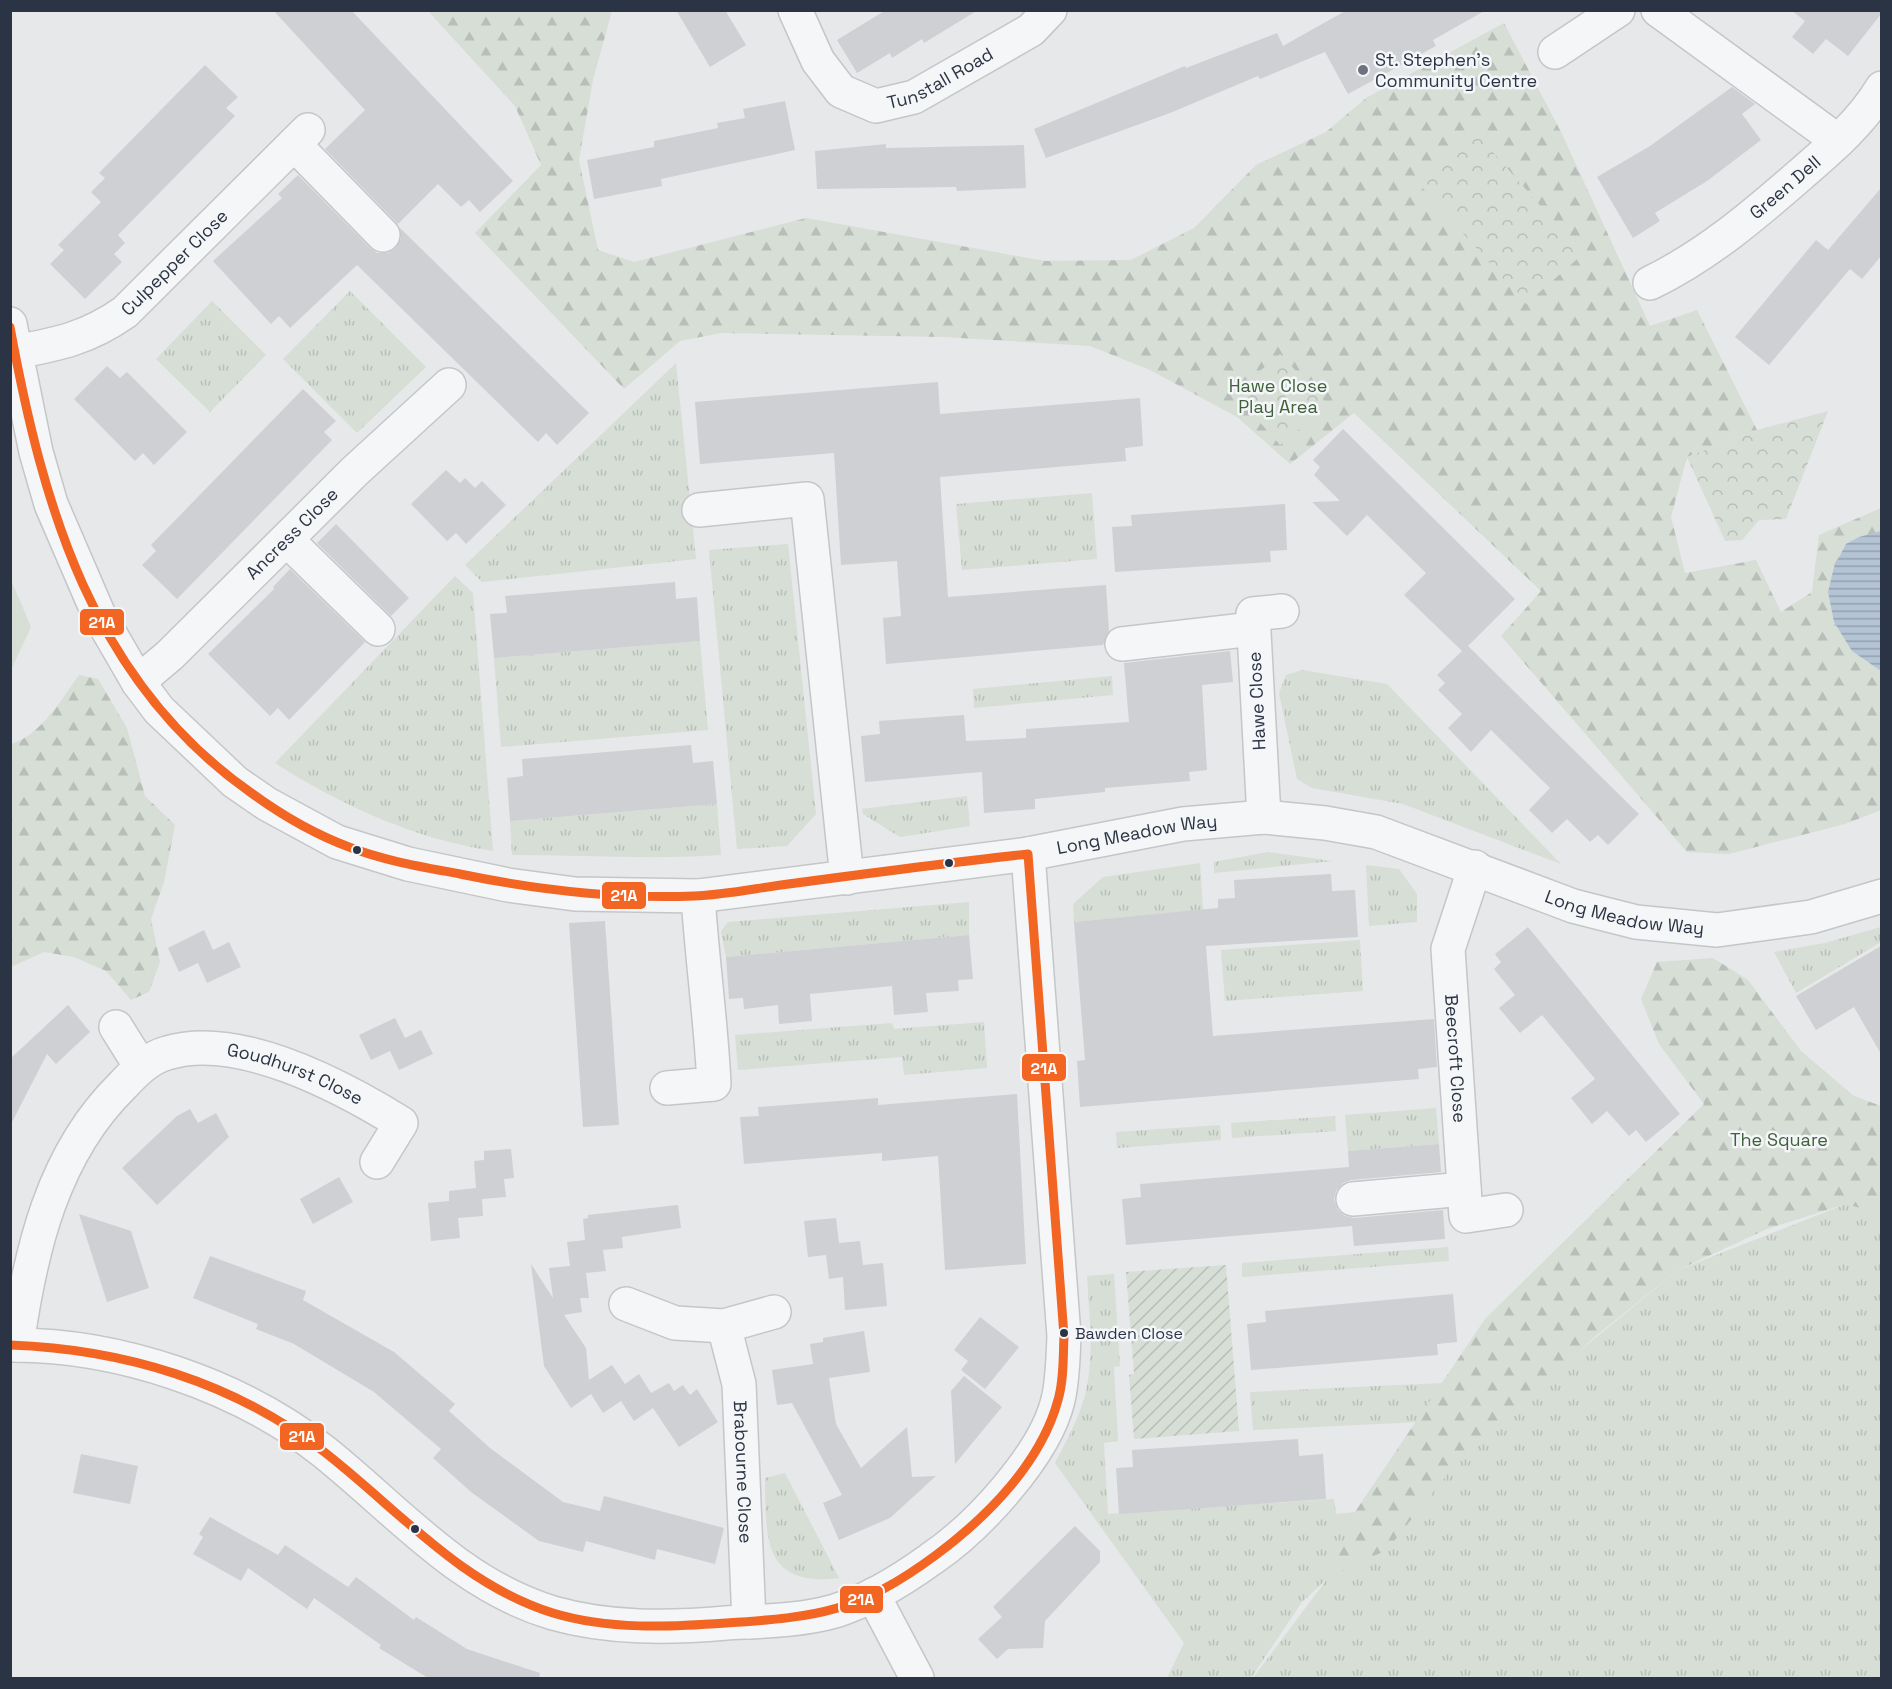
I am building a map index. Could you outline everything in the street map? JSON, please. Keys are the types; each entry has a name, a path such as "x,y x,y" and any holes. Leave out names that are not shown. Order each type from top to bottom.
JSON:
{"street":[{"name":"Tunstall Road","path":"795,10 818,61 841,91 876,106 914,98 1031,30 1050,10"},
{"path":"1555,52 1618,10"},
{"path":"1658,10 1838,141"},
{"name":"Green Dell","path":"1669,282 1727,237 1838,141 1873,102 1881,88"},
{"name":"Culpepper Close","path":"13,338 68,343 97,331 125,312 301,137 383,235"},
{"name":"Long Meadow Way","path":"13,338 36,452 51,504 98,613 138,682 159,710 235,782 267,804 337,842 408,864 516,886 575,894 698,896 1028,854 1183,824 1264,817 1324,823 1377,832 1475,867 1573,906 1636,922 1717,930 1810,917 1881,896"},
{"name":"Ancress Close","path":"138,682 170,655 374,453 449,385"},
{"path":"699,510 807,499 847,878"},
{"path":"287,540 378,629"},
{"name":"Hawe Close","path":"1264,817 1253,614 1282,611"},
{"path":"1122,644 1253,629"},
{"path":"14,1345 101,1353 167,1370 246,1403 283,1423 322,1451 420,1537 462,1569 532,1605 591,1621 634,1626 749,1622 832,1611 873,1595 905,1577 971,1528 1005,1490 1036,1447 1058,1403 1064,1336 1028,854"},
{"name":"Beecroft Close","path":"1475,867 1448,949 1466,1216 1506,1210"},
{"path":"667,1088 714,1084 712,1034 703,973 698,896"},
{"path":"116,1027 141,1067"},
{"name":"Goudhurst Close","path":"14,1345 36,1240 71,1151 99,1108 141,1067 165,1053 192,1048 225,1049 283,1064 360,1098 401,1123 377,1162"},
{"path":"1353,1199 1464,1189"},
{"path":"626,1304 675,1323 723,1326 774,1312"},
{"name":"Brabourne Close","path":"723,1326 739,1384 749,1622"},
{"path":"873,1595 917,1678"}],"green space":[{"path":"428,11 612,11 593,80 579,160 598,250 634,262 806,218 1045,261 1131,260 1194,228 1256,165 1326,132 1366,98 1504,23 1562,134 1650,326 1697,310 1757,430 1687,457 1671,517 1685,573 1756,560 1781,612 1812,592 1819,535 1881,508 1881,810 1845,824 1729,854 1687,852 1501,636 1541,591 1354,413 1290,464 1237,417 1150,370 1090,346 944,337 721,333 680,341 624,389 475,233 541,165 515,106"},
{"path":"1476,133 1583,254 1526,304 1419,184"},
{"path":"350,291 426,367 357,433 283,359"},
{"path":"212,301 266,355 210,412 156,359"},
{"name":"Hawe Close Play Area","path":"1280,354 1328,405 1280,445 1234,393"},
{"path":"676,363 696,559 482,582 465,565"},
{"path":"1828,411 1786,519 1759,520 1742,540 1725,541 1687,457 1757,430"},
{"path":"1092,493 1097,559 962,570 956,504"},
{"path":"788,544 816,814 787,846 737,849 709,550"},
{"path":"455,576 473,593 493,851 435,838 380,819 326,793 275,763"},
{"path":"11,580 31,627 11,670"},
{"path":"700,641 708,730 501,747 494,658"},
{"path":"1302,670 1387,684 1561,864 1403,804 1312,788 1297,779 1279,693 1286,675"},
{"path":"79,675 98,679 127,728 145,796 175,825 164,882 151,919 160,962 149,992 131,1000 106,971 74,957 44,952 11,967 11,744 32,733 50,716"},
{"path":"1112,676 1113,695 974,708 973,689"},
{"path":"967,796 970,826 900,837 863,814 862,809"},
{"path":"717,804 721,855 643,857 512,855 510,821"},
{"path":"1268,852 1333,861 1214,873 1214,862"},
{"path":"1200,863 1203,910 1074,922 1073,904 1103,877"},
{"path":"1366,865 1399,869 1417,894 1417,922 1369,926"},
{"path":"969,902 969,935 726,957 721,931 728,922"},
{"path":"1881,927 1881,942 1796,993 1774,952 1825,943"},
{"path":"1360,940 1363,991 1225,1001 1221,950"},
{"name":"The Square","path":"1713,958 1748,980 1801,1051 1854,1096 1881,1106 1881,1214 1846,1204 1767,1229 1678,1270 1597,1335 1457,1462 1387,1550 1330,1576 1355,1512 1485,1319 1704,1104 1659,1044 1641,999 1657,962"},
{"path":"984,1022 987,1068 904,1075 902,1057 738,1070 735,1035 892,1023 894,1029"},
{"path":"1436,1108 1439,1144 1348,1151 1345,1115"},
{"path":"1335,1116 1336,1131 1232,1138 1231,1123"},
{"path":"1220,1125 1221,1140 1117,1148 1116,1132"},
{"path":"1846,1204 1881,1212 1881,1678 1253,1678 1327,1579 1302,1602 1251,1678 1167,1678 1184,1643 1055,1463 1079,1413 1088,1380 1091,1336 1087,1276 1114,1274 1120,1366 1114,1367 1118,1441 1104,1443 1108,1514 1334,1499 1336,1514 1355,1512 1341,1555 1536,1387 1678,1270"},
{"path":"1448,1247 1449,1261 1242,1277 1242,1263"},
{"path":"1226,1265 1239,1431 1134,1439 1129,1375 1134,1374 1126,1272"},
{"path":"1443,1383 1419,1422 1253,1430 1250,1392"},
{"path":"785,1473 839,1578 813,1579 795,1575 782,1566 773,1553 766,1519 765,1478"}],"water":[{"path":"1881,531 1881,671 1852,651 1834,622 1828,592 1834,567 1846,544 1859,537"}],"building":[{"path":"273,10 351,10 513,181 480,212 469,200 461,207 438,184 398,224 325,149 365,110"},
{"path":"676,10 725,10 746,45 710,67"},
{"path":"886,10 978,10 924,43 922,39 892,58 890,53 857,73 837,40"},
{"path":"1347,10 1486,10 1433,40 1436,46 1348,94 1325,52 1260,79 1258,76 1170,113 1046,158 1034,129 1185,66 1186,68 1277,33 1283,46"},
{"path":"1791,10 1881,10 1881,14 1848,56 1826,39 1813,54 1792,37 1805,21"},
{"path":"205,65 238,97 226,108 235,116 118,235 125,243 114,254 122,262 85,299 50,264 64,250 58,245 101,202 91,192 105,178 99,173"},
{"path":"1732,87 1755,104 1742,114 1761,140 1707,181 1655,213 1660,221 1633,238 1597,177 1650,146"},
{"path":"785,101 795,150 661,179 662,186 594,199 587,160 654,147 654,141 718,128 717,123 745,118 743,109"},
{"path":"886,144 886,148 1024,145 1026,188 957,191 956,187 817,189 815,151"},
{"path":"298,175 377,253 388,253 396,248 401,239 400,228 589,413 557,445 546,433 538,442 357,265 290,328 279,316 271,324 213,261 282,198 278,194"},
{"path":"1881,188 1881,256 1862,279 1850,269 1769,365 1735,337 1816,240 1828,250"},
{"path":"107,366 120,378 127,372 187,432 154,465 143,453 135,461 74,399"},
{"path":"938,382 940,414 1140,398 1143,446 1125,448 1126,461 940,477 948,597 1106,585 1109,631 1103,645 886,664 883,618 901,616 897,561 841,565 834,453 700,464 695,402"},
{"path":"303,389 336,421 324,432 332,440 177,599 142,565 156,551 151,545"},
{"path":"1343,429 1515,599 1468,646 1639,814 1608,845 1598,835 1590,842 1567,819 1552,833 1529,810 1550,788 1491,730 1471,752 1448,728 1462,714 1438,690 1445,683 1437,675 1462,651 1404,595 1426,573 1367,515 1347,536 1312,502 1340,501 1314,475 1320,467 1313,460"},
{"path":"446,470 460,483 465,478 475,488 482,481 506,505 466,544 456,533 447,541 411,504"},
{"path":"1285,504 1287,550 1270,551 1271,562 1115,572 1112,527 1132,526 1131,515"},
{"path":"336,524 409,598 391,616 317,543"},
{"path":"290,569 365,642 289,720 278,708 270,716 208,654 274,589 273,587"},
{"path":"675,582 676,599 697,597 700,641 494,658 490,614 507,613 505,596"},
{"path":"1230,651 1233,682 1202,685 1207,770 1189,772 1190,781 1105,788 1105,792 1035,799 1035,809 984,813 982,772 865,782 861,736 880,734 879,721 964,715 966,741 1026,738 1026,729 1129,722 1124,663"},
{"path":"691,745 693,763 713,761 717,804 510,821 507,778 523,776 522,759"},
{"path":"1331,874 1332,891 1355,890 1358,937 1206,946 1213,1036 1434,1019 1437,1067 1418,1069 1419,1079 1080,1107 1077,1061 1085,1060 1074,922 1218,908 1218,899 1235,898 1234,880"},
{"path":"605,921 619,1125 583,1127 569,923"},
{"path":"1528,927 1680,1114 1646,1142 1636,1130 1629,1136 1607,1111 1592,1124 1571,1098 1595,1079 1542,1015 1520,1033 1499,1008 1515,995 1494,969 1501,962 1495,954"},
{"path":"204,930 213,950 229,942 241,967 207,983 198,963 179,972 168,948"},
{"path":"969,935 973,979 958,980 959,991 926,993 928,1012 894,1015 892,986 810,994 812,1021 779,1024 778,1005 744,1009 743,998 729,999 726,957"},
{"path":"1881,946 1881,1054 1854,1007 1816,1030 1796,996"},
{"path":"68,1005 90,1032 56,1064 47,1054 10,1126 10,1059"},
{"path":"395,1018 405,1038 421,1030 433,1054 399,1070 390,1051 371,1060 359,1035"},
{"path":"1017,1094 1026,1264 945,1270 938,1156 882,1161 882,1153 744,1164 740,1117 759,1116 758,1107 878,1098 878,1105"},
{"path":"190,1109 198,1123 216,1113 229,1137 157,1205 122,1168 177,1116"},
{"path":"1439,1144 1441,1172 1351,1180 1343,1183 1336,1191 1334,1200 1338,1210 1345,1216 1354,1218 1443,1210 1445,1239 1354,1246 1352,1226 1126,1245 1122,1199 1141,1197 1140,1184 1349,1167 1348,1151"},
{"path":"511,1149 514,1178 504,1179 506,1197 482,1199 483,1216 458,1218 460,1238 431,1241 428,1203 449,1201 449,1191 476,1188 474,1161 484,1160 484,1151"},
{"path":"339,1177 353,1202 313,1224 300,1199"},
{"path":"678,1205 681,1228 622,1237 623,1248 603,1250 606,1271 586,1273 589,1298 580,1298 582,1312 564,1315 586,1348 589,1380 612,1365 625,1384 639,1374 651,1393 669,1383 674,1391 683,1385 690,1395 697,1389 718,1422 679,1447 653,1408 634,1421 621,1401 603,1413 591,1394 571,1408 544,1366 531,1264 553,1298 549,1268 570,1266 567,1242 585,1240 583,1219 588,1218 588,1215"},
{"path":"79,1214 131,1231 149,1288 107,1302"},
{"path":"836,1218 839,1243 860,1241 863,1265 883,1263 887,1306 845,1310 843,1277 829,1279 826,1255 808,1257 804,1221"},
{"path":"210,1256 306,1291 303,1300 394,1352 455,1404 449,1411 490,1448 563,1502 600,1511 604,1496 724,1528 715,1564 657,1549 655,1560 586,1541 583,1552 539,1541 471,1492 433,1458 441,1449 374,1392 294,1344 256,1329 258,1324 193,1298"},
{"path":"1453,1294 1457,1342 1437,1344 1438,1355 1251,1370 1247,1324 1266,1322 1265,1311"},
{"path":"980,1317 1019,1347 985,1389 961,1370 968,1361 954,1350"},
{"path":"864,1331 870,1372 829,1378 836,1424 861,1468 907,1427 912,1477 936,1476 890,1518 839,1540 823,1503 842,1495 792,1403 777,1405 772,1370 813,1364 810,1344 823,1342 823,1338"},
{"path":"964,1376 1002,1407 955,1464 951,1391"},
{"path":"1298,1439 1299,1456 1323,1454 1326,1499 1119,1514 1116,1468 1133,1467 1132,1450"},
{"path":"81,1454 138,1466 130,1504 73,1493"},
{"path":"210,1517 278,1555 285,1545 348,1587 356,1577 414,1620 416,1617 467,1649 540,1673 539,1678 428,1678 379,1648 381,1645 314,1598 307,1609 248,1568 241,1581 193,1554 203,1537 199,1534"},
{"path":"1075,1526 1100,1551 1100,1562 1045,1621 1043,1648 1008,1649 997,1659 978,1639 1002,1617 993,1607"}],"transit line":[{"name":"21A","path":"10,327 39,460 59,524 83,585 113,643 150,698 196,747 250,792 310,830 363,852 418,866 547,889 635,896 716,894 1028,854 1064,1336 1060,1392 1050,1423 1039,1445 1010,1487 993,1506 936,1555 884,1589 837,1608 813,1614 759,1621 661,1626 617,1625 553,1613 519,1600 488,1584 431,1543 323,1451 252,1406 214,1388 135,1362 52,1348 10,1345"}],"place":[{"name":"St. Stephen's Community Centre","path":"1363,70"},
{"name":"Bawden Close","path":"1064,1333"}]}
